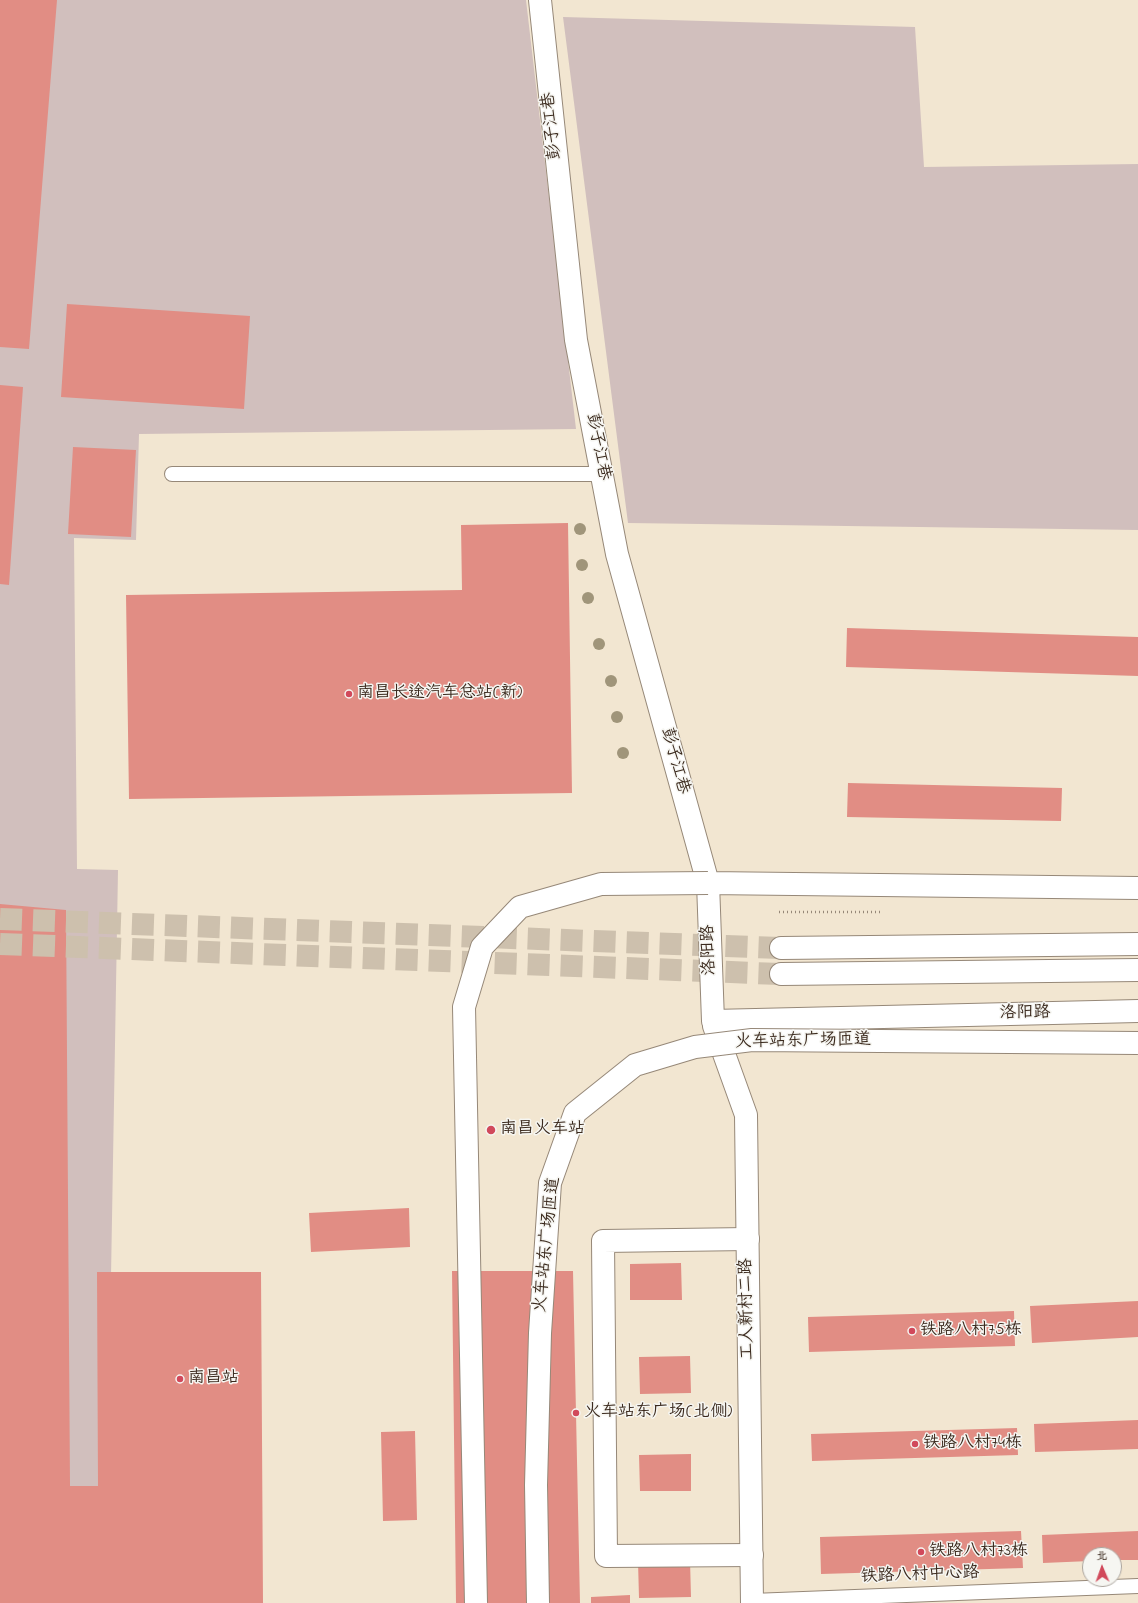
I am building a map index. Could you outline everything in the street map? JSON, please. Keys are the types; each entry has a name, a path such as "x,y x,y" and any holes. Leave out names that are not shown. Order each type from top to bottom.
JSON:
{"main road":[{"name":"彭子江巷","path":"540,0 576,340 617,554 708,883"},
{"path":"476,1603 464,1007 482,947 520,907 601,884 708,883 1138,888"},
{"name":"洛阳路","path":"708,883 712,1021 1138,1011"},
{"path":"781,948 1138,944"},
{"path":"782,974 1138,970"},
{"name":"工人新村二路","path":"712,1021 746,1115 752,1602"},
{"name":"火车站东广场匝道","path":"538,1603 536,1485 540,1333 550,1183 575,1113 635,1065 695,1047 752,1040 1138,1043"},
{"path":"748,1239 603,1240 606,1556 752,1555"}],"lane":[{"path":"172,474 602,474"},
{"name":"铁路八村中心路","path":"752,1602 1138,1586"}],"shaded area":[{"path":"0,0 526,0 576,429 139,434 136,540 74,538 77,869 118,870 111,1276 113,1603 0,1603"},
{"path":"563,17 915,27 924,167 1138,164 1138,530 628,523"}],"building":[{"path":"0,0 57,0 29,349 0,347"},
{"path":"67,304 250,316 244,409 61,397"},
{"path":"0,385 23,387 9,585 0,584"},
{"path":"73,447 136,450 131,537 68,534"},
{"name":"南昌长途汽车总站(新)","path":"568,523 572,793 129,799 126,595 462,590 461,525"},
{"path":"847,628 1138,637 1138,676 846,667"},
{"path":"848,783 1062,788 1061,821 847,817"},
{"name":"南昌站","path":"0,904 66,910 70,1486 98,1486 97,1272 261,1272 263,1603 0,1603"},
{"path":"409,1208 410,1247 311,1252 309,1213"},
{"path":"681,1263 682,1300 630,1300 630,1264"},
{"path":"452,1271 573,1271 580,1603 456,1603"},
{"path":"1138,1301 1138,1337 1032,1343 1030,1306"},
{"name":"铁路八村75栋","path":"1014,1311 1015,1346 809,1352 808,1317"},
{"path":"690,1356 691,1393 640,1394 639,1357"},
{"path":"1138,1420 1138,1449 1035,1452 1034,1424"},
{"name":"铁路八村74栋","path":"1017,1428 1018,1455 812,1461 811,1434"},
{"path":"415,1431 417,1520 383,1521 381,1432"},
{"path":"691,1454 691,1491 640,1491 639,1455"},
{"name":"铁路八村73栋","path":"1021,1531 1023,1568 821,1574 820,1537"},
{"path":"1138,1531 1138,1560 1122,1560 1122,1547 1082,1547 1082,1561 1043,1563 1042,1535"},
{"path":"690,1560 691,1597 639,1598 638,1561"},
{"path":"630,1595 630,1603 591,1603 591,1597"}],"tunnel":[{"path":"0,919 781,948"},
{"path":"0,944 781,974"}],"place":[{"name":"南昌长途汽车总站(新)","path":"349,694"},
{"name":"南昌火车站","path":"491,1130"},
{"name":"铁路八村75栋","path":"912,1331"},
{"name":"南昌站","path":"180,1379"},
{"name":"火车站东广场(北侧)","path":"576,1413"},
{"name":"铁路八村74栋","path":"915,1444"},
{"name":"铁路八村73栋","path":"921,1552"}]}
